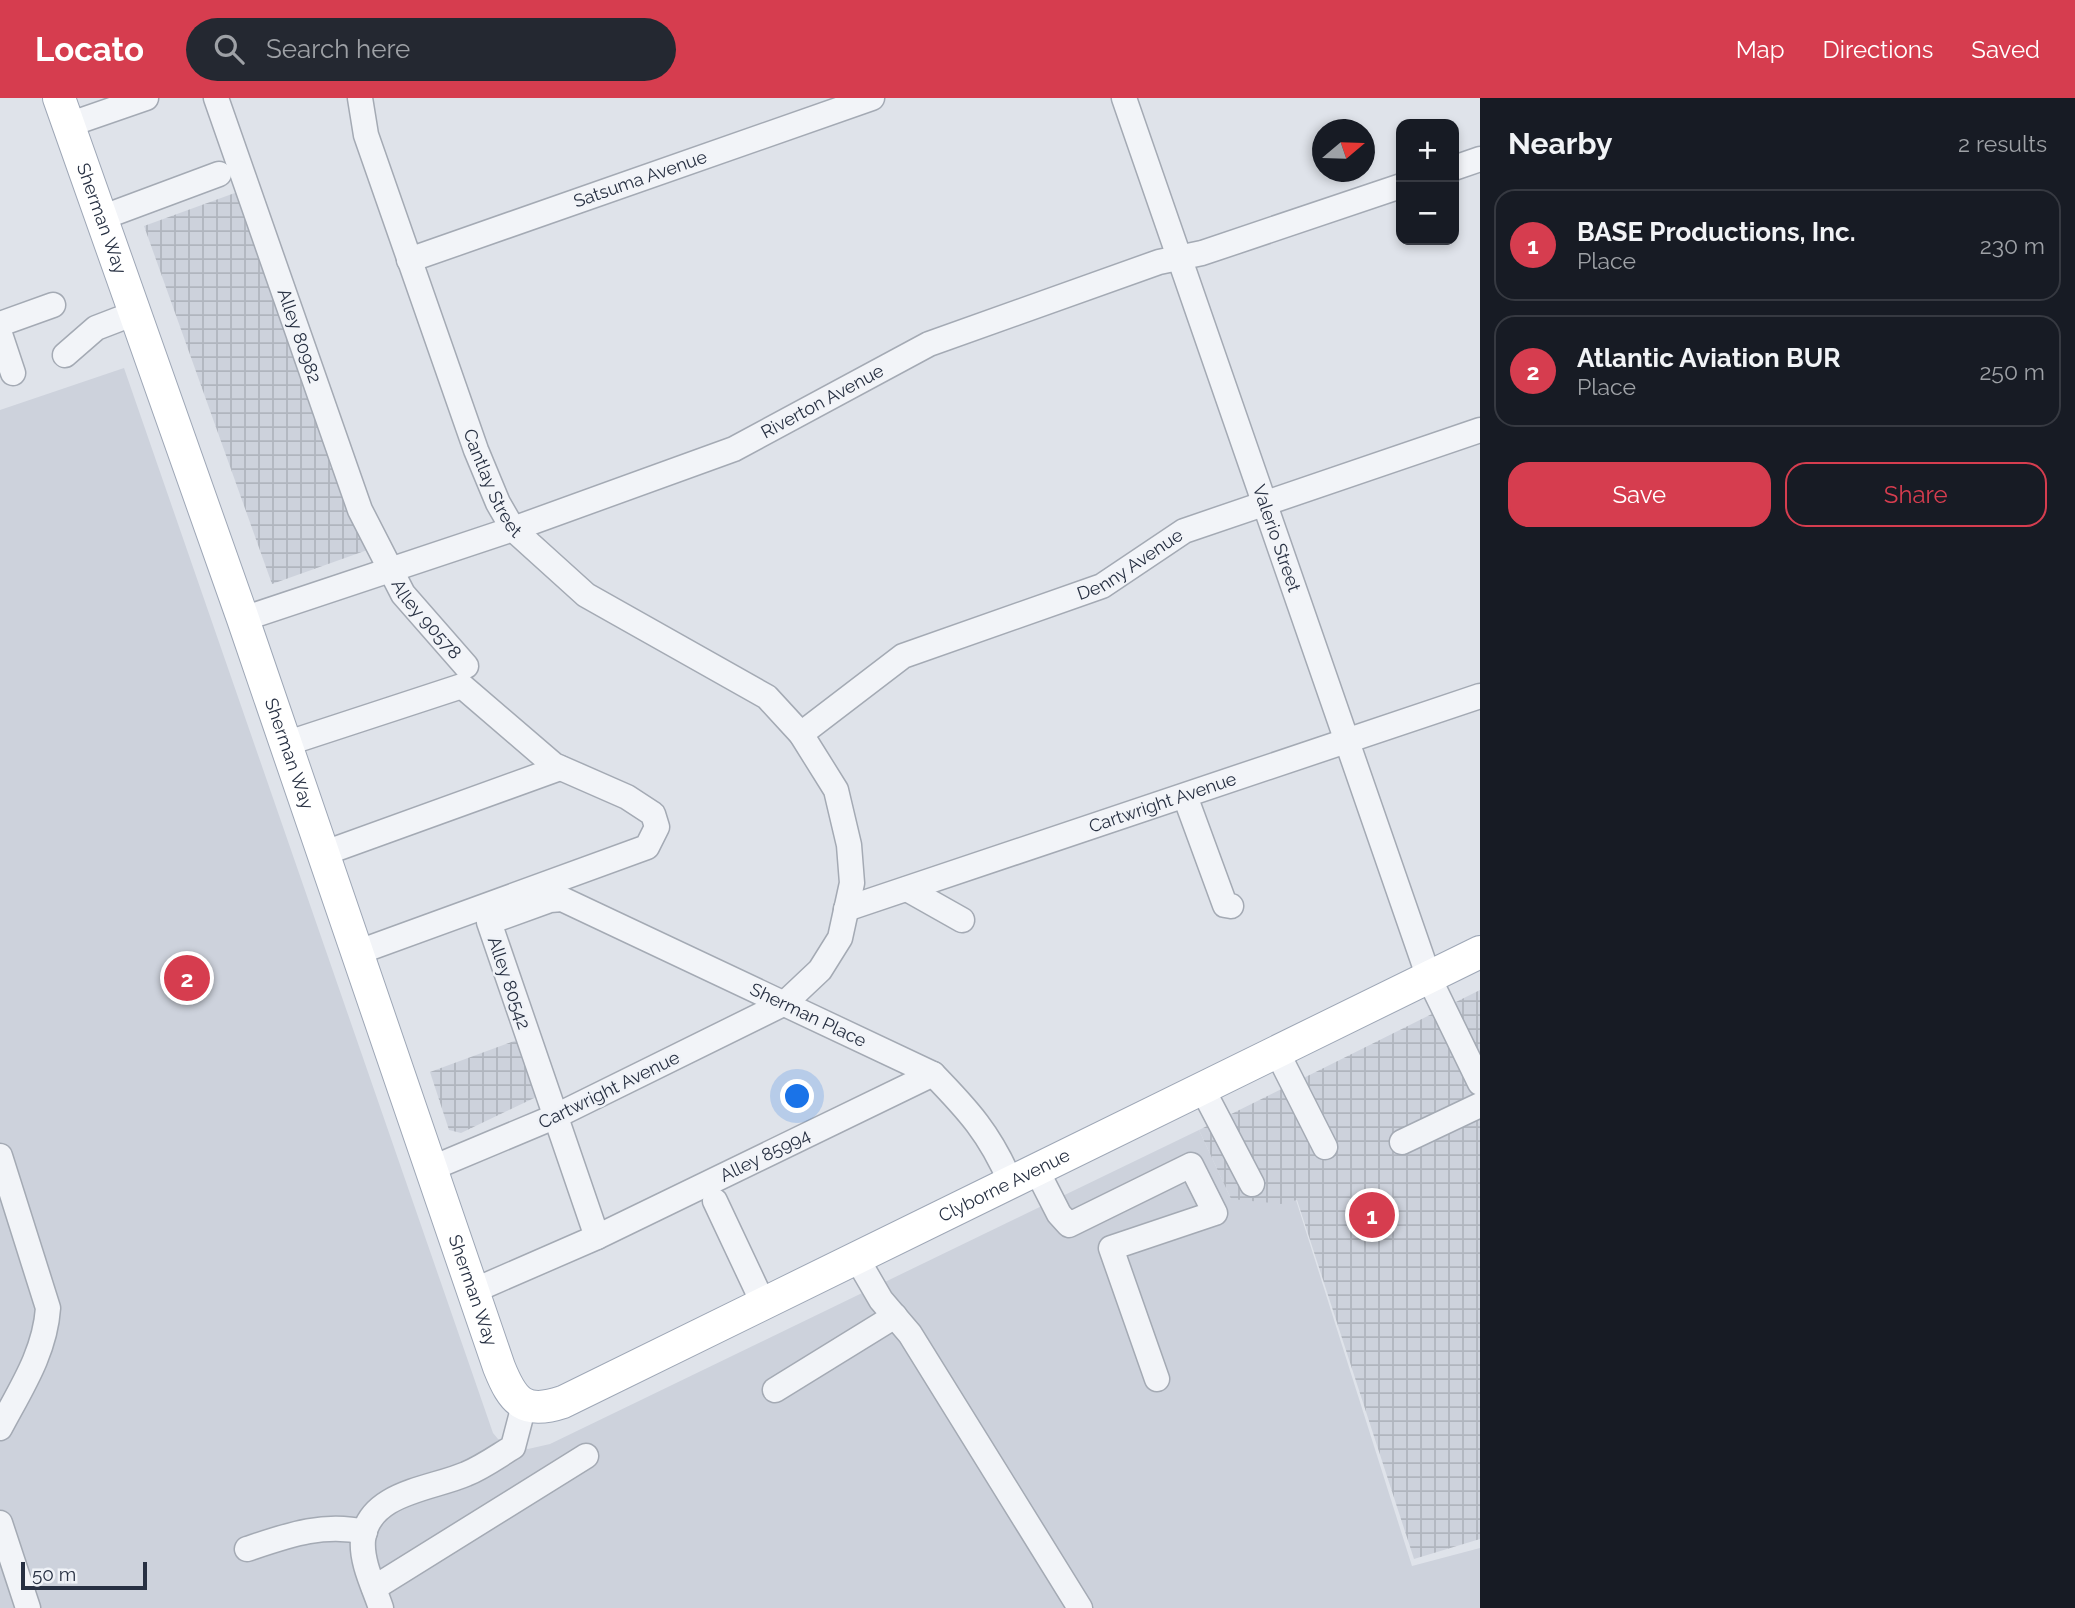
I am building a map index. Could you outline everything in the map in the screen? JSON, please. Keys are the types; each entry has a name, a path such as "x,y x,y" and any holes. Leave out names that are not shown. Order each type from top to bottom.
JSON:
{"main road":[{"name":"Sherman Way","path":"63,111 243,619 472,1291 507,1386 514,1398 524,1405"},
{"name":"Clyborne Avenue","path":"524,1405 549,1407 563,1402 1480,953"}],"street":[{"path":"63,111 146,98"},
{"name":"Alley 80982","path":"216,98 345,475 389,571"},
{"name":"Cantlay Street","path":"360,98 366,135 476,450 498,503 513,529 586,595 767,697 801,734 827,773 843,815 852,883 846,909"},
{"name":"Satsuma Avenue","path":"410,260 872,98"},
{"name":"Valerio Street","path":"1124,98 1429,978 1480,1083"},
{"path":"1459,166 1480,159"},
{"path":"101,218 219,174"},
{"name":"Riverton Avenue","path":"243,619 513,529 734,449 929,344 1159,262 1180,258 1396,188"},
{"path":"0,324 53,304"},
{"path":"65,355 96,328 135,313"},
{"path":"0,334 13,373"},
{"name":"Denny Avenue","path":"801,734 903,656 1102,586 1184,531 1480,430"},
{"name":"Alley 90578","path":"389,571 403,594 466,666"},
{"path":"285,744 462,686 560,768 627,797 653,814 657,827 647,848 356,953"},
{"name":"Cartwright Avenue","path":"430,1170 554,1117 785,1003 820,970 839,938 846,909 1347,743 1480,696"},
{"path":"322,854 560,768"},
{"path":"1185,796 1225,905 1231,906"},
{"path":"906,889 962,920"},
{"name":"Sherman Place","path":"562,899 933,1074 964,1105 993,1143 1069,1225"},
{"name":"Alley 80542","path":"554,1117 489,922 550,900 562,899"},
{"path":"1278,1052 1325,1147"},
{"name":"Alley 85994","path":"472,1291 597,1237 933,1074"},
{"path":"1203,1090 1252,1184"},
{"path":"1402,1142 1480,1105"},
{"path":"554,1117 597,1237"},
{"path":"0,1156 48,1308 47,1327 37,1357 0,1429"},
{"path":"1069,1225 1191,1166 1215,1213 1111,1248"},
{"path":"715,1200 763,1303"},
{"path":"1069,1225 1111,1248 1157,1379"},
{"path":"856,1257 881,1300 910,1334 1080,1608"},
{"path":"775,1390 895,1316"},
{"path":"524,1405 513,1447 468,1474 419,1488 392,1500 372,1518 365,1532 364,1552 377,1598 586,1456"},
{"path":"0,1523 28,1608"},
{"path":"247,1549 300,1531 340,1528 365,1532"}],"shaded area":[{"path":"243,190 373,548 272,584 144,226"},
{"path":"124,368 493,1433 498,1439 528,1449 550,1444 1199,1130 1231,1199 1296,1200 1412,1566 1480,1548 1480,1608 0,1608 0,410"},
{"path":"1480,990 1480,1539 1414,1559 1297,1200 1281,1204 1231,1199 1199,1130"},
{"path":"536,1033 553,1089 461,1133 449,1130 430,1072"}],"place":[{"name":"Atlantic Aviation BUR","path":"187,978"},
{"name":"BASE Productions, Inc.","path":"1372,1215"}]}
